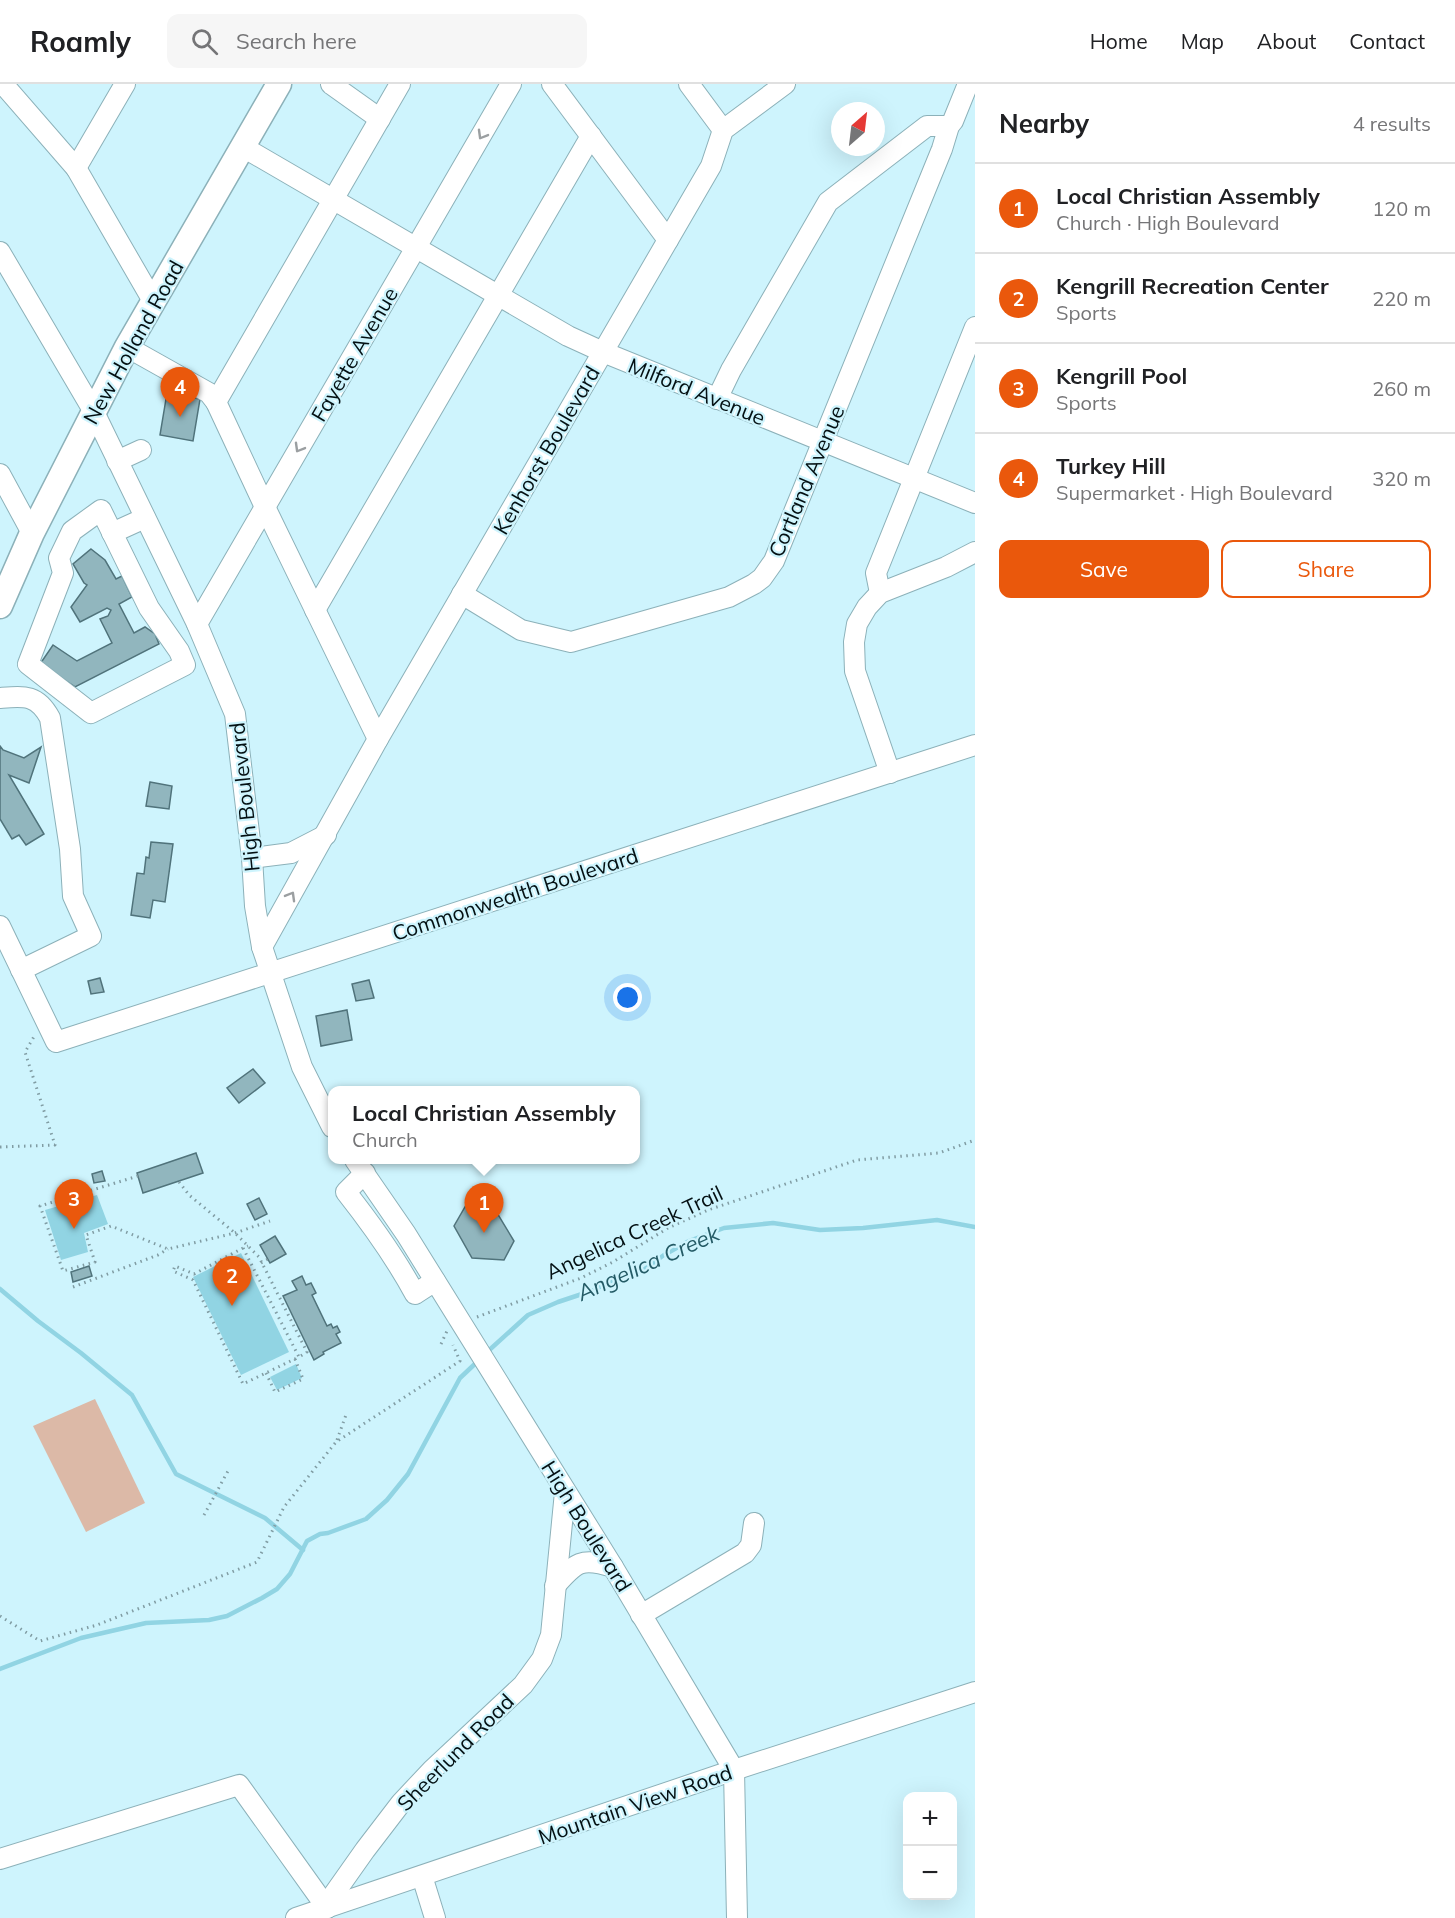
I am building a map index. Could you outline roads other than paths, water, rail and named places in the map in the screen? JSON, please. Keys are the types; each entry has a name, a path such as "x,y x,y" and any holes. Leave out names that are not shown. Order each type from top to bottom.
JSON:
{"main road":[{"name":"New Holland Road","path":"0,606 32,533 127,347 279,84"}],"street":[{"path":"3,84 76,168 153,302"},
{"path":"76,168 125,84"},
{"path":"331,84 380,119"},
{"path":"216,402 400,84"},
{"name":"Fayette Avenue","path":"200,631 265,507 511,84"},
{"path":"552,84 668,240"},
{"path":"689,84 723,130 785,84"},
{"name":"Cortland Avenue","path":"462,594 521,630 571,642 729,597 754,585 762,578 774,561 968,84"},
{"path":"717,399 731,369 828,202 927,126 949,126"},
{"name":"Kenhorst Boulevard","path":"262,947 378,740 711,166 723,130"},
{"path":"315,610 591,136"},
{"name":"Milford Avenue","path":"243,147 568,336 975,503"},
{"name":"High Boulevard","path":"0,252 94,412 200,631 235,714 252,858 255,906 262,947 302,1067 328,1117"},
{"path":"880,593 876,573 975,327"},
{"path":"127,347 209,393 216,402 378,740"},
{"path":"117,460 141,450"},
{"path":"0,474 32,533"},
{"path":"100,510 112,533 149,608 179,651 185,665 91,713 28,664 63,573 59,558 72,531 100,510"},
{"path":"112,533 145,518"},
{"path":"890,773 855,671 854,642 857,624 867,607 880,593 946,567 975,552"},
{"path":"179,651 200,631"},
{"path":"0,698 34,699 45,707 50,718 70,849 73,896 91,936 21,970 0,926"},
{"name":"Commonwealth Boulevard","path":"21,970 56,1042 975,745"},
{"path":"252,858 291,853 326,835"},
{"path":"360,1166 346,1192 399,1264 415,1293 435,1281"},
{"name":"High Boulevard","path":"360,1166 435,1281 459,1329 495,1377 613,1567 734,1770 737,1918"},
{"name":"Sheerlund Road","path":"327,1908 329,1901 401,1803 432,1770 534,1673 542,1659 550,1635 566,1492"},
{"path":"641,1615 745,1553 751,1545 754,1523"},
{"path":"555,1586 569,1571 591,1560 613,1567"},
{"name":"Mountain View Road","path":"296,1918 734,1770 975,1692"},
{"path":"0,1859 239,1785 327,1908"},
{"path":"422,1876 435,1918"}],"water":[{"path":"97,1195 108,1224 84,1233 88,1252 61,1260 45,1210"},
{"path":"241,1253 289,1352 241,1375 193,1277"},
{"path":"296,1364 302,1378 277,1390 270,1377"}],"waterway":[{"name":"Angelica Creek","path":"486,1353 528,1315 594,1290 620,1276 642,1271 689,1241 724,1228 773,1223 820,1230 937,1220 975,1227"},
{"path":"0,1289 132,1395 176,1474 265,1518 303,1550"},
{"name":"Angelica Creek","path":"0,1669 81,1638 146,1623 209,1620 227,1616 277,1589 290,1574 307,1541 320,1534 366,1519 387,1500 408,1474 460,1378 478,1361"}],"place":[{"name":"Turkey Hill","path":"180,417"},
{"name":"Kengrill Pool","path":"74,1229"},
{"name":"Local Christian Assembly","path":"484,1233"},
{"name":"Kengrill Recreation Center","path":"232,1306"}]}
